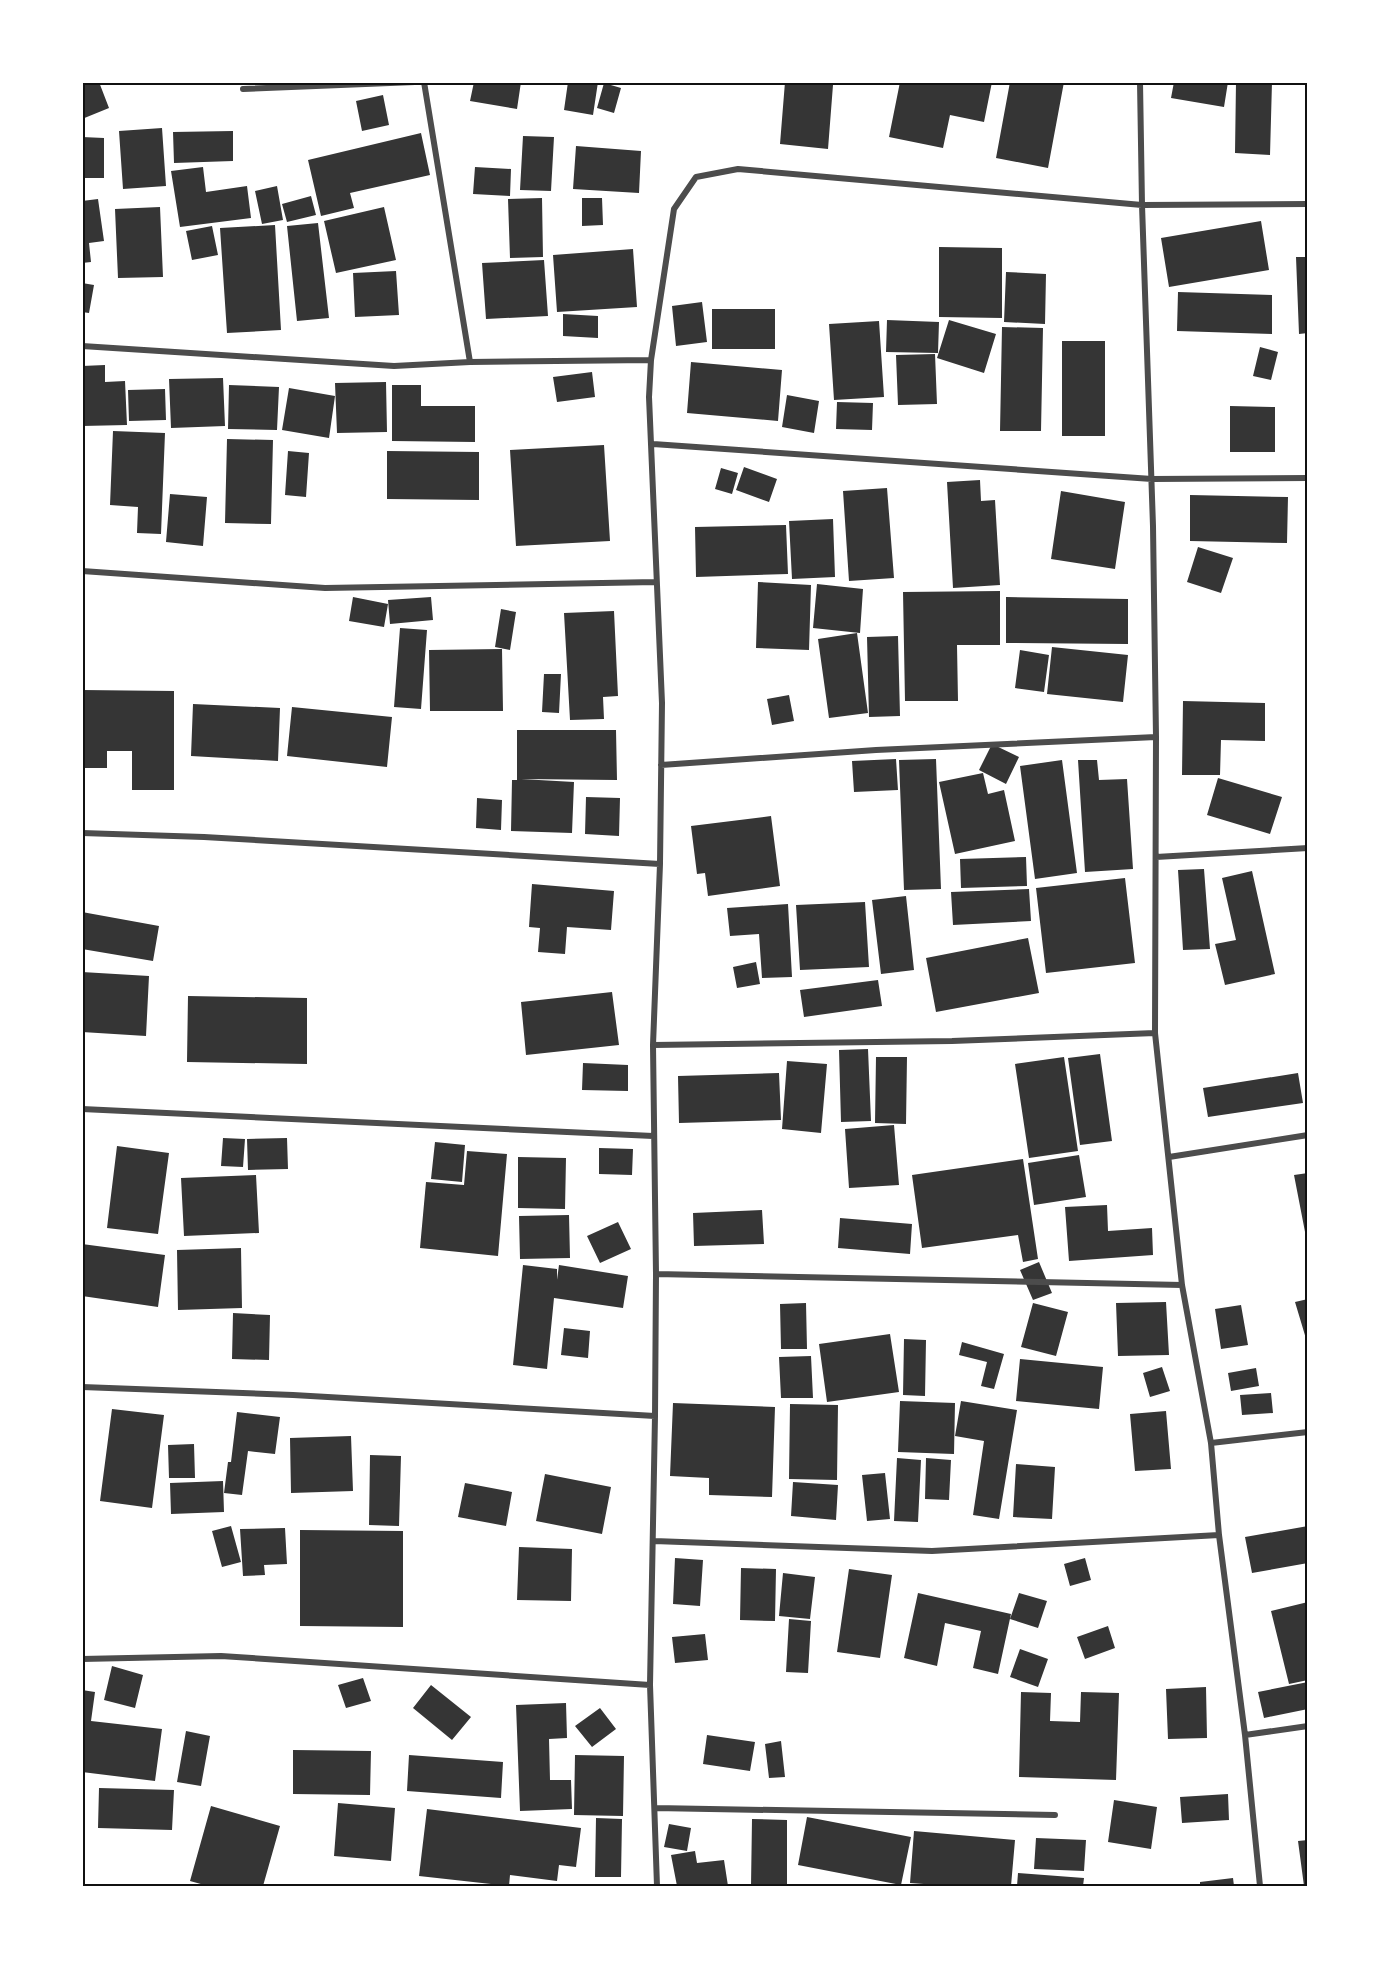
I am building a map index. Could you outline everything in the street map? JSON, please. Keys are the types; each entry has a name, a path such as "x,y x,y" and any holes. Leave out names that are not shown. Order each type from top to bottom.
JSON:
{"street":[{"path":"243,89 415,82"},
{"path":"424,82 470,362"},
{"path":"1140,82 1152,479 1156,737 1155,1033 1182,1285 1211,1443 1219,1535 1245,1735 1260,1887"},
{"path":"657,1887 650,1685 654,1541 656,1274 653,1045 660,864 662,703 653,444 649,397 651,360 674,209 696,177 738,169 1142,205 1308,204"},
{"path":"82,346 394,366 470,362 651,360"},
{"path":"653,444 1152,479 1308,478"},
{"path":"82,571 325,588 656,582"},
{"path":"661,765 876,750 1156,737"},
{"path":"82,833 216,838 660,864"},
{"path":"1156,857 1308,848"},
{"path":"653,1045 952,1041 1155,1033"},
{"path":"82,1109 653,1136"},
{"path":"1169,1157 1308,1135"},
{"path":"656,1274 1182,1285"},
{"path":"82,1387 293,1395 655,1416"},
{"path":"1211,1443 1308,1432"},
{"path":"654,1541 932,1551 1219,1535"},
{"path":"82,1659 221,1656 650,1685"},
{"path":"1245,1735 1308,1726"},
{"path":"655,1808 1054,1815"}],"building":[{"path":"82,82 99,82 109,108 82,119"},
{"path":"474,82 521,82 517,109 470,101"},
{"path":"568,82 598,82 593,115 564,110"},
{"path":"785,82 833,85 828,149 780,144"},
{"path":"900,82 992,82 984,122 950,115 943,148 889,137"},
{"path":"1010,82 1064,82 1048,168 996,158"},
{"path":"1174,82 1228,82 1224,107 1171,98"},
{"path":"1236,82 1272,82 1270,155 1235,153"},
{"path":"604,83 621,88 614,113 597,108"},
{"path":"383,95 389,125 362,131 356,101"},
{"path":"162,128 166,186 123,189 119,131"},
{"path":"233,131 233,161 174,163 173,132"},
{"path":"421,133 430,175 350,193 354,208 321,216 308,160"},
{"path":"523,136 554,137 551,191 520,190"},
{"path":"82,137 104,138 104,178 82,178"},
{"path":"576,146 641,151 639,193 573,189"},
{"path":"203,167 206,192 247,186 251,218 180,227 171,171"},
{"path":"475,167 511,169 510,196 473,194"},
{"path":"277,186 283,220 262,224 255,191"},
{"path":"311,196 316,215 287,222 282,204"},
{"path":"542,198 543,257 510,258 508,199"},
{"path":"582,198 602,198 603,225 582,226"},
{"path":"98,199 104,241 89,243 91,262 82,263 82,201"},
{"path":"160,207 163,277 118,278 115,209"},
{"path":"384,207 396,260 336,273 324,221"},
{"path":"1261,221 1269,270 1169,287 1161,238"},
{"path":"318,223 329,318 297,321 287,226"},
{"path":"275,225 281,330 227,333 220,228"},
{"path":"212,226 218,255 192,260 186,231"},
{"path":"939,247 1002,248 1002,318 939,317"},
{"path":"633,249 637,307 557,312 553,255"},
{"path":"1296,257 1308,257 1308,333 1299,334"},
{"path":"544,260 548,316 486,319 482,263"},
{"path":"396,271 399,315 355,317 353,273"},
{"path":"1006,272 1046,274 1045,324 1004,322"},
{"path":"82,283 94,285 89,313 82,312"},
{"path":"1178,292 1272,295 1272,334 1177,331"},
{"path":"702,302 707,342 676,346 672,306"},
{"path":"712,309 775,309 775,349 712,349"},
{"path":"563,314 598,316 598,338 563,336"},
{"path":"887,320 939,322 938,353 886,352"},
{"path":"949,320 996,334 984,373 937,358"},
{"path":"879,321 884,397 834,400 829,324"},
{"path":"1002,327 1043,328 1041,431 1000,431"},
{"path":"1062,341 1105,341 1105,436 1062,436"},
{"path":"1260,347 1278,352 1271,380 1253,376"},
{"path":"935,354 937,404 898,405 896,355"},
{"path":"691,362 782,370 778,421 687,413"},
{"path":"105,365 105,382 125,381 127,425 82,426 82,366"},
{"path":"592,372 595,397 557,402 553,377"},
{"path":"223,378 225,426 171,428 169,379"},
{"path":"386,382 387,432 337,433 335,383"},
{"path":"229,385 279,387 277,430 228,429"},
{"path":"392,385 421,385 421,406 475,406 475,442 392,441"},
{"path":"289,388 335,396 329,438 282,430"},
{"path":"165,389 166,420 129,421 128,390"},
{"path":"787,395 819,401 814,433 782,427"},
{"path":"837,402 873,403 872,430 836,429"},
{"path":"1230,406 1275,407 1275,452 1230,452"},
{"path":"113,431 165,433 161,534 137,533 138,507 110,505"},
{"path":"227,439 273,440 271,524 225,523"},
{"path":"604,445 610,541 516,546 510,450"},
{"path":"288,451 309,453 306,497 285,495"},
{"path":"387,451 479,452 479,500 387,499"},
{"path":"744,467 777,479 769,502 736,490"},
{"path":"721,468 738,473 732,494 715,489"},
{"path":"980,480 981,501 995,500 1000,585 953,588 947,482"},
{"path":"887,488 894,578 849,581 843,491"},
{"path":"1061,491 1125,502 1115,569 1051,559"},
{"path":"170,494 207,497 203,546 166,542"},
{"path":"1190,495 1288,497 1287,543 1190,541"},
{"path":"833,519 835,577 792,579 789,521"},
{"path":"786,525 788,574 696,577 695,527"},
{"path":"1198,547 1233,558 1221,593 1187,582"},
{"path":"758,582 811,585 809,650 756,648"},
{"path":"817,584 863,589 860,633 813,628"},
{"path":"1000,591 1000,645 957,645 958,701 905,701 903,592"},
{"path":"353,597 388,604 384,627 349,621"},
{"path":"431,597 433,620 390,624 388,600"},
{"path":"1006,597 1128,599 1128,644 1006,643"},
{"path":"501,609 516,612 510,650 495,647"},
{"path":"614,611 618,696 603,697 604,719 570,720 564,613"},
{"path":"400,628 427,630 421,709 394,707"},
{"path":"857,633 868,713 829,718 818,639"},
{"path":"898,636 900,716 869,717 867,637"},
{"path":"1052,647 1128,655 1123,702 1047,694"},
{"path":"502,649 503,711 430,711 429,650"},
{"path":"1020,650 1049,655 1044,692 1015,688"},
{"path":"544,674 561,674 559,713 542,712"},
{"path":"82,690 174,691 174,790 132,790 132,751 107,751 107,768 82,768"},
{"path":"789,695 794,721 772,725 767,699"},
{"path":"1183,701 1265,703 1265,741 1221,740 1220,775 1182,775"},
{"path":"193,704 280,708 278,761 191,756"},
{"path":"292,707 392,717 387,767 287,756"},
{"path":"517,730 616,730 617,780 521,779 574,782 572,833 511,831 512,780 517,780"},
{"path":"992,744 1019,757 1006,784 979,770"},
{"path":"896,759 898,790 854,792 852,761"},
{"path":"936,759 941,889 904,890 899,760"},
{"path":"1062,760 1077,873 1035,879 1020,766"},
{"path":"1078,760 1097,760 1099,780 1127,779 1133,869 1085,872"},
{"path":"983,773 988,794 1004,790 1015,841 955,854 939,782"},
{"path":"1218,778 1282,797 1270,834 1207,815"},
{"path":"586,797 620,798 619,836 585,834"},
{"path":"477,798 502,800 501,830 476,828"},
{"path":"771,816 780,886 708,896 705,873 697,874 691,826"},
{"path":"1026,857 1027,886 961,888 960,859"},
{"path":"1204,869 1210,949 1183,950 1178,870"},
{"path":"1252,871 1275,974 1225,985 1215,944 1236,940 1222,878"},
{"path":"1125,878 1135,963 1046,973 1036,888"},
{"path":"532,884 614,891 611,930 567,927 565,954 538,952 540,928 529,927"},
{"path":"1029,889 1031,921 953,925 951,892"},
{"path":"906,896 914,970 881,974 872,900"},
{"path":"865,902 869,967 800,970 796,905"},
{"path":"788,904 792,977 762,978 759,934 730,936 727,908"},
{"path":"82,912 159,926 153,961 82,949"},
{"path":"1028,938 1039,993 936,1012 926,958"},
{"path":"756,962 760,984 737,988 733,967"},
{"path":"82,972 149,976 146,1036 82,1032"},
{"path":"878,980 882,1006 804,1017 800,990"},
{"path":"612,992 619,1045 526,1055 521,1002"},
{"path":"188,996 307,998 307,1064 187,1062"},
{"path":"868,1049 871,1121 841,1122 839,1050"},
{"path":"1100,1054 1112,1141 1080,1145 1068,1058"},
{"path":"876,1057 907,1057 906,1124 875,1123"},
{"path":"1064,1057 1078,1151 1029,1158 1015,1064"},
{"path":"787,1061 827,1064 821,1133 782,1129"},
{"path":"583,1063 628,1065 628,1091 582,1090"},
{"path":"779,1073 781,1120 679,1123 678,1076"},
{"path":"1298,1073 1303,1103 1208,1117 1203,1088"},
{"path":"894,1125 899,1185 849,1188 845,1129"},
{"path":"223,1138 245,1139 243,1167 221,1166"},
{"path":"287,1138 288,1169 248,1170 247,1139"},
{"path":"435,1142 465,1145 462,1182 431,1179"},
{"path":"117,1146 169,1153 158,1234 107,1228"},
{"path":"599,1148 633,1149 632,1175 599,1174"},
{"path":"467,1151 507,1154 498,1256 420,1248 426,1182 464,1185"},
{"path":"1079,1155 1086,1197 1034,1205 1028,1163"},
{"path":"518,1157 566,1158 565,1209 518,1208"},
{"path":"1023,1159 1038,1259 1023,1262 1018,1235 922,1248 912,1175"},
{"path":"1308,1173 1308,1237 1306,1237 1294,1175"},
{"path":"256,1175 259,1233 184,1236 181,1178"},
{"path":"1107,1205 1108,1231 1152,1228 1153,1255 1069,1261 1065,1207"},
{"path":"762,1210 764,1244 694,1246 693,1213"},
{"path":"569,1215 570,1258 520,1259 519,1216"},
{"path":"840,1218 912,1224 910,1254 838,1248"},
{"path":"618,1222 631,1249 600,1263 587,1236"},
{"path":"82,1244 165,1255 158,1307 82,1296"},
{"path":"241,1248 242,1308 178,1310 177,1250"},
{"path":"1039,1262 1052,1293 1033,1300 1020,1270"},
{"path":"523,1265 557,1269 557,1280 559,1265 628,1276 623,1308 554,1298 547,1369 513,1365"},
{"path":"1308,1299 1308,1342 1307,1342 1295,1302"},
{"path":"1166,1302 1169,1355 1118,1356 1116,1303"},
{"path":"806,1303 807,1349 781,1349 780,1304"},
{"path":"1033,1303 1068,1312 1056,1356 1021,1347"},
{"path":"1241,1305 1248,1345 1221,1349 1215,1309"},
{"path":"233,1313 270,1315 269,1360 232,1359"},
{"path":"564,1328 590,1331 588,1358 561,1355"},
{"path":"890,1334 899,1392 827,1402 819,1344"},
{"path":"904,1339 926,1340 925,1396 903,1395"},
{"path":"962,1342 1004,1354 994,1389 981,1386 987,1362 959,1355"},
{"path":"811,1356 813,1398 781,1398 779,1357"},
{"path":"1020,1359 1103,1367 1099,1409 1016,1401"},
{"path":"1162,1367 1170,1391 1150,1397 1143,1373"},
{"path":"1256,1368 1259,1386 1231,1391 1228,1373"},
{"path":"1271,1393 1273,1413 1242,1415 1240,1395"},
{"path":"900,1401 955,1403 954,1454 898,1452"},
{"path":"961,1401 1017,1410 999,1519 973,1515 984,1441 955,1436"},
{"path":"673,1403 775,1407 772,1497 709,1495 709,1478 670,1476"},
{"path":"790,1404 838,1405 837,1480 789,1479"},
{"path":"112,1409 164,1415 152,1508 100,1501"},
{"path":"1166,1411 1171,1469 1135,1471 1130,1414"},
{"path":"237,1412 280,1417 275,1454 248,1451 242,1495 224,1493 228,1462 231,1462"},
{"path":"351,1436 353,1491 291,1493 290,1438"},
{"path":"194,1444 195,1478 169,1478 168,1445"},
{"path":"370,1455 401,1456 399,1526 369,1525"},
{"path":"897,1458 921,1460 918,1522 894,1521"},
{"path":"926,1458 951,1460 949,1500 925,1499"},
{"path":"1016,1464 1055,1467 1052,1519 1013,1517"},
{"path":"885,1473 890,1519 867,1521 862,1475"},
{"path":"545,1474 611,1487 602,1534 536,1521"},
{"path":"223,1481 224,1512 171,1514 170,1483"},
{"path":"793,1482 838,1485 836,1520 791,1516"},
{"path":"465,1483 512,1492 506,1526 458,1517"},
{"path":"231,1526 241,1562 222,1567 212,1531"},
{"path":"1308,1526 1308,1563 1252,1573 1245,1537"},
{"path":"285,1528 287,1564 264,1565 265,1575 243,1576 240,1529"},
{"path":"300,1530 403,1531 403,1627 300,1626"},
{"path":"519,1547 572,1549 571,1601 517,1600"},
{"path":"675,1558 703,1560 700,1606 673,1604"},
{"path":"1085,1558 1091,1580 1070,1586 1064,1564"},
{"path":"741,1568 776,1569 775,1621 740,1620"},
{"path":"849,1569 892,1575 880,1658 837,1652"},
{"path":"783,1573 815,1577 810,1619 779,1616"},
{"path":"918,1593 1011,1614 998,1674 973,1668 981,1631 945,1623 937,1666 904,1658"},
{"path":"1019,1593 1047,1601 1038,1628 1010,1619"},
{"path":"1308,1602 1308,1680 1289,1684 1271,1611"},
{"path":"789,1619 811,1621 808,1673 786,1672"},
{"path":"1108,1626 1115,1648 1085,1659 1077,1637"},
{"path":"705,1634 708,1660 675,1663 672,1637"},
{"path":"1020,1649 1048,1659 1038,1687 1010,1677"},
{"path":"112,1666 143,1675 135,1708 104,1700"},
{"path":"363,1678 371,1701 346,1708 338,1685"},
{"path":"1308,1682 1308,1709 1264,1718 1258,1692"},
{"path":"431,1685 471,1717 452,1740 413,1708"},
{"path":"1206,1687 1207,1738 1168,1739 1166,1689"},
{"path":"82,1690 95,1692 91,1721 162,1729 155,1781 82,1772"},
{"path":"1021,1692 1051,1693 1050,1721 1080,1722 1081,1692 1119,1693 1116,1780 1019,1777"},
{"path":"566,1703 567,1738 549,1739 550,1780 571,1780 572,1809 520,1811 516,1705"},
{"path":"600,1708 616,1729 592,1747 575,1726"},
{"path":"186,1731 210,1736 201,1786 177,1782"},
{"path":"707,1735 755,1742 750,1771 703,1764"},
{"path":"781,1741 785,1777 769,1778 765,1744"},
{"path":"293,1750 371,1751 370,1795 293,1794"},
{"path":"409,1755 503,1762 501,1798 407,1791"},
{"path":"575,1755 624,1756 623,1816 574,1815"},
{"path":"99,1788 174,1790 172,1830 98,1828"},
{"path":"1228,1794 1229,1820 1182,1823 1180,1797"},
{"path":"1114,1800 1157,1807 1151,1849 1108,1842"},
{"path":"338,1803 395,1808 391,1861 334,1856"},
{"path":"211,1806 280,1826 263,1886 208,1886 190,1881"},
{"path":"427,1809 581,1828 576,1867 559,1865 557,1881 510,1875 509,1886 419,1876"},
{"path":"807,1817 911,1837 901,1885 798,1865"},
{"path":"596,1818 622,1819 621,1877 595,1877"},
{"path":"752,1819 787,1820 787,1886 751,1886"},
{"path":"669,1824 691,1828 687,1851 664,1847"},
{"path":"914,1831 1015,1840 1011,1886 910,1883"},
{"path":"1036,1838 1086,1840 1084,1871 1034,1869"},
{"path":"1308,1840 1308,1886 1304,1886 1298,1841"},
{"path":"695,1851 697,1863 724,1860 728,1886 677,1886 671,1855"},
{"path":"1018,1873 1084,1878 1083,1886 1017,1886"},
{"path":"1233,1878 1234,1886 1200,1886 1200,1882"}]}
